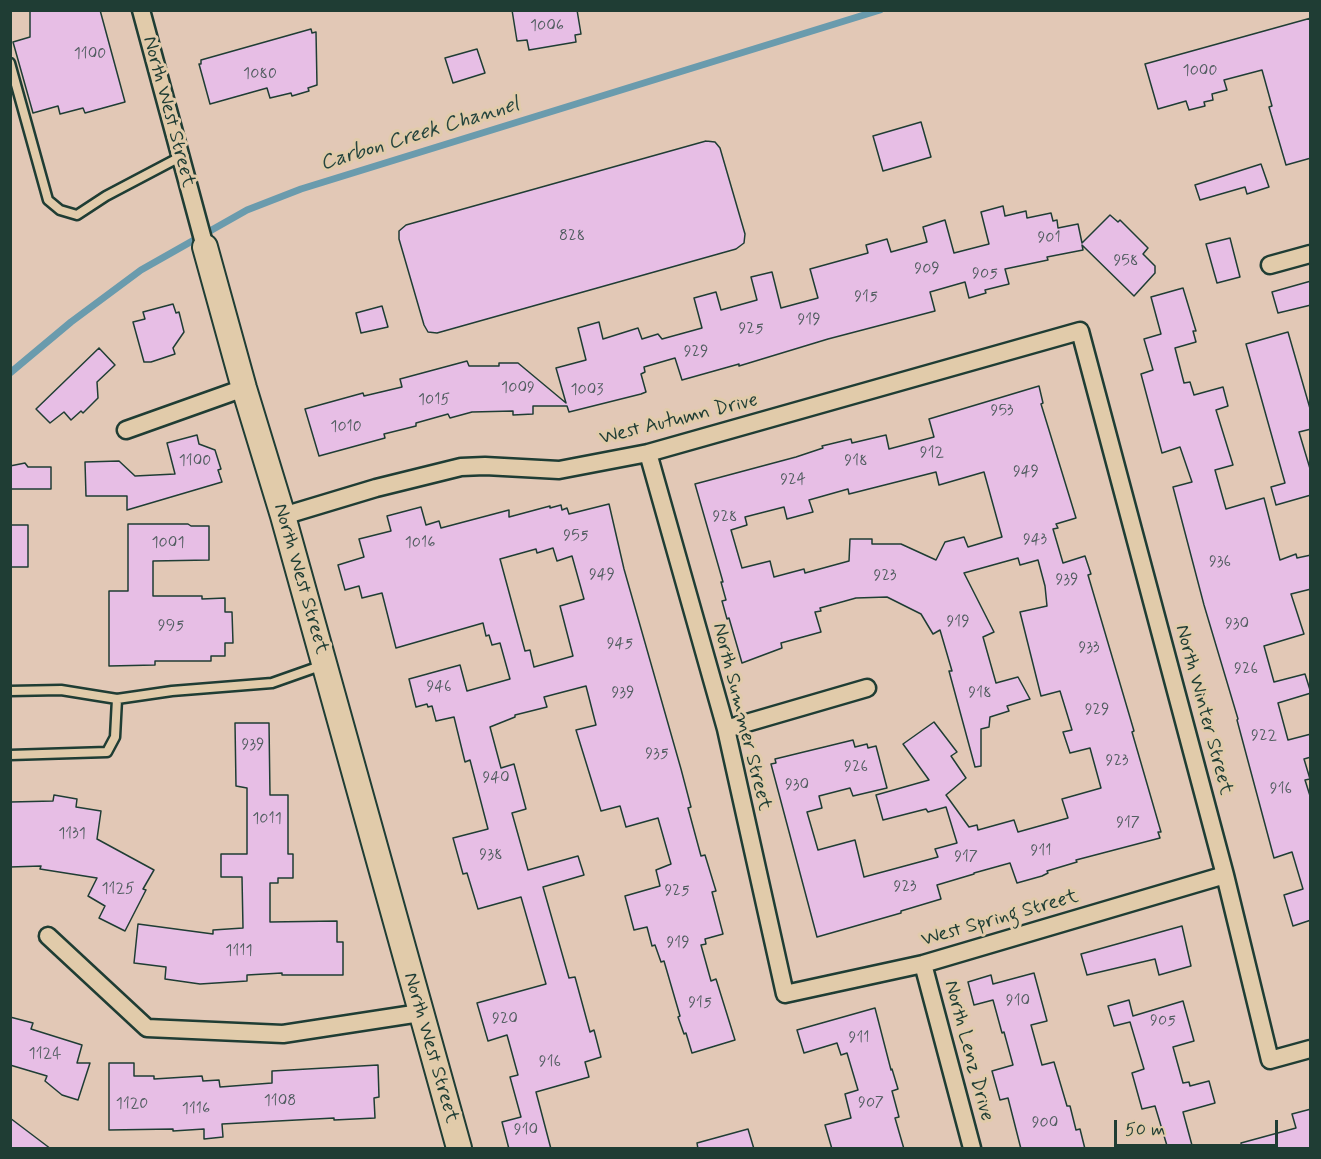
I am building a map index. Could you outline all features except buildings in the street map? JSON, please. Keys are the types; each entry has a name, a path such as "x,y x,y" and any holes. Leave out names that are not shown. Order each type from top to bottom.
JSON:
{"street":[{"name":"North West Street","path":"141,10 244,388 283,516 459,1149"},
{"path":"1270,265 1311,254"},
{"name":"West Autumn Drive","path":"283,516 376,488 461,467 559,470 648,453 1080,331"},
{"name":"North Winter Street","path":"1080,331 1225,875 1270,1060 1311,1049"},
{"path":"126,430 244,388"},
{"name":"North Summer Street","path":"648,453 726,729 785,994"},
{"path":"726,729 867,688"},
{"name":"West Spring Street","path":"785,994 924,964 1225,875"},
{"path":"48,936 147,1028 283,1034 420,1013"},
{"name":"North Lenz Drive","path":"924,964 972,1149"}],"lane":[{"path":"10,63 48,200 60,210 77,215 106,196 180,157"},
{"path":"10,691 61,690 117,699 172,691 272,683 324,665"},
{"path":"10,755 107,752 115,737 117,699"}],"waterway":[{"name":"Carbon Creek Channel","path":"10,373 71,322 141,270 247,210 301,189 880,10"}]}
